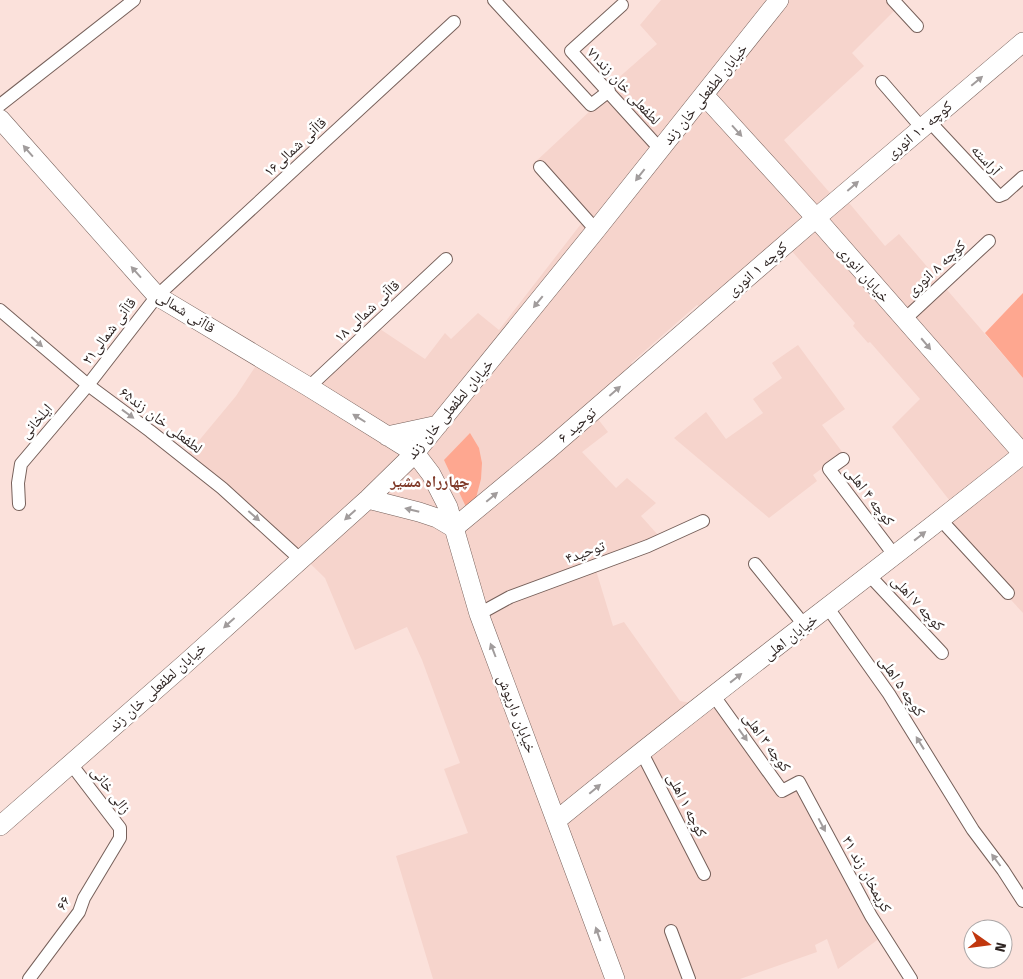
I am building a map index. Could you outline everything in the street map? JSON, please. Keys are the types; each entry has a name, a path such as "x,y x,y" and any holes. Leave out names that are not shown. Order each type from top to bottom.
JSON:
{"street":[{"path":"0,105 134,0"},
{"path":"494,0 591,105 609,91"},
{"path":"893,0 917,26"},
{"name":"خیابان لطفعلی خان زند","path":"0,826 368,499 415,453 704,95 775,2"},
{"name":"لطفعلی خان زند۷۱","path":"622,5 571,52 609,91 660,149"},
{"name":"قاآنی شمالی۱۶","path":"157,296 454,22"},
{"name":"کوچه ۱۰ انوری","path":"816,218 1023,42"},
{"path":"882,82 925,124"},
{"name":"خیابان انوری","path":"704,95 1021,449"},
{"name":"قاآنی شمالی","path":"0,119 157,296 415,453"},
{"name":"آراسته","path":"925,124 999,196 1004,194 1023,177"},
{"path":"540,167 596,230"},
{"name":"کوچه ۱ انوری","path":"698,319 816,218"},
{"name":"کوچه ۸ انوری","path":"905,319 989,241"},
{"name":"۱۸ قاآنی شمالی","path":"309,387 446,259"},
{"name":"قاآنی شمالی۲۱","path":"88,385 157,296"},
{"name":"لطفعلی خان زند۶۵","path":"0,310 88,385 158,436 222,488 300,559"},
{"name":"۶ توحید","path":"454,528 548,450 698,319"},
{"name":"ایلخانی","path":"19,504 18,483 21,464 88,385"},
{"path":"387,436 438,425"},
{"name":"خیابان اهلی","path":"557,820 641,751 941,520 1021,449"},
{"name":"خیابان داریوش","path":"415,453 431,474 448,507 479,614 615,979"},
{"name":"کوچه ۴ اهلی","path":"843,459 829,469 895,556"},
{"path":"368,499 437,518 454,528"},
{"path":"941,520 1008,593"},
{"name":"توحید۴","path":"479,614 510,597 648,546 702,521"},
{"path":"755,564 805,626"},
{"name":"کوچه ۷ اهلی","path":"869,575 942,653"},
{"name":"کوچه ۵ اهلی","path":"828,608 889,694 973,830 1023,901"},
{"name":"کوچه ۳ اهلی","path":"714,696 782,791 799,782"},
{"name":"کوچه ۱ اهلی","path":"641,751 704,874"},
{"name":"زالی خانی","path":"71,764 120,828 120,838"},
{"name":"کریمخان زند ۳۱","path":"799,782 871,916 911,979"},
{"name":"۶۶","path":"29,979 79,912 84,898 120,838"},
{"path":"671,931 689,979"}],"shaded area":[{"path":"661,0 891,0 898,7 852,53 864,66 784,140 830,193 850,204 885,246 899,234 1023,378 1023,613 941,524 957,510 892,427 920,399 870,342 868,343 853,326 855,323 790,249 704,311 697,305 631,363 635,367 598,419 608,432 582,452 616,488 627,478 656,503 641,516 658,535 595,567 613,626 624,622 680,701 719,708 778,789 798,778 880,938 838,969 827,939 815,945 817,952 740,979 433,979 396,856 468,833 444,769 460,763 422,660 407,627 355,650 325,578 286,540 187,455 236,396 257,364 301,391 380,329 425,359 445,333 451,339 478,313 499,330 584,220 532,165 590,111 608,87 657,44 640,25"},
{"path":"1023,293 1023,378 985,333"},
{"path":"798,345 845,409 822,425 843,453 813,475 817,481 769,518 674,438 706,412 726,439 763,413 753,399 782,378 772,363"},
{"path":"470,433 479,448 482,463 481,479 476,498 466,507 444,460"}],"district":[{"name":"چهارراه مشیر","path":"430,481"}]}
